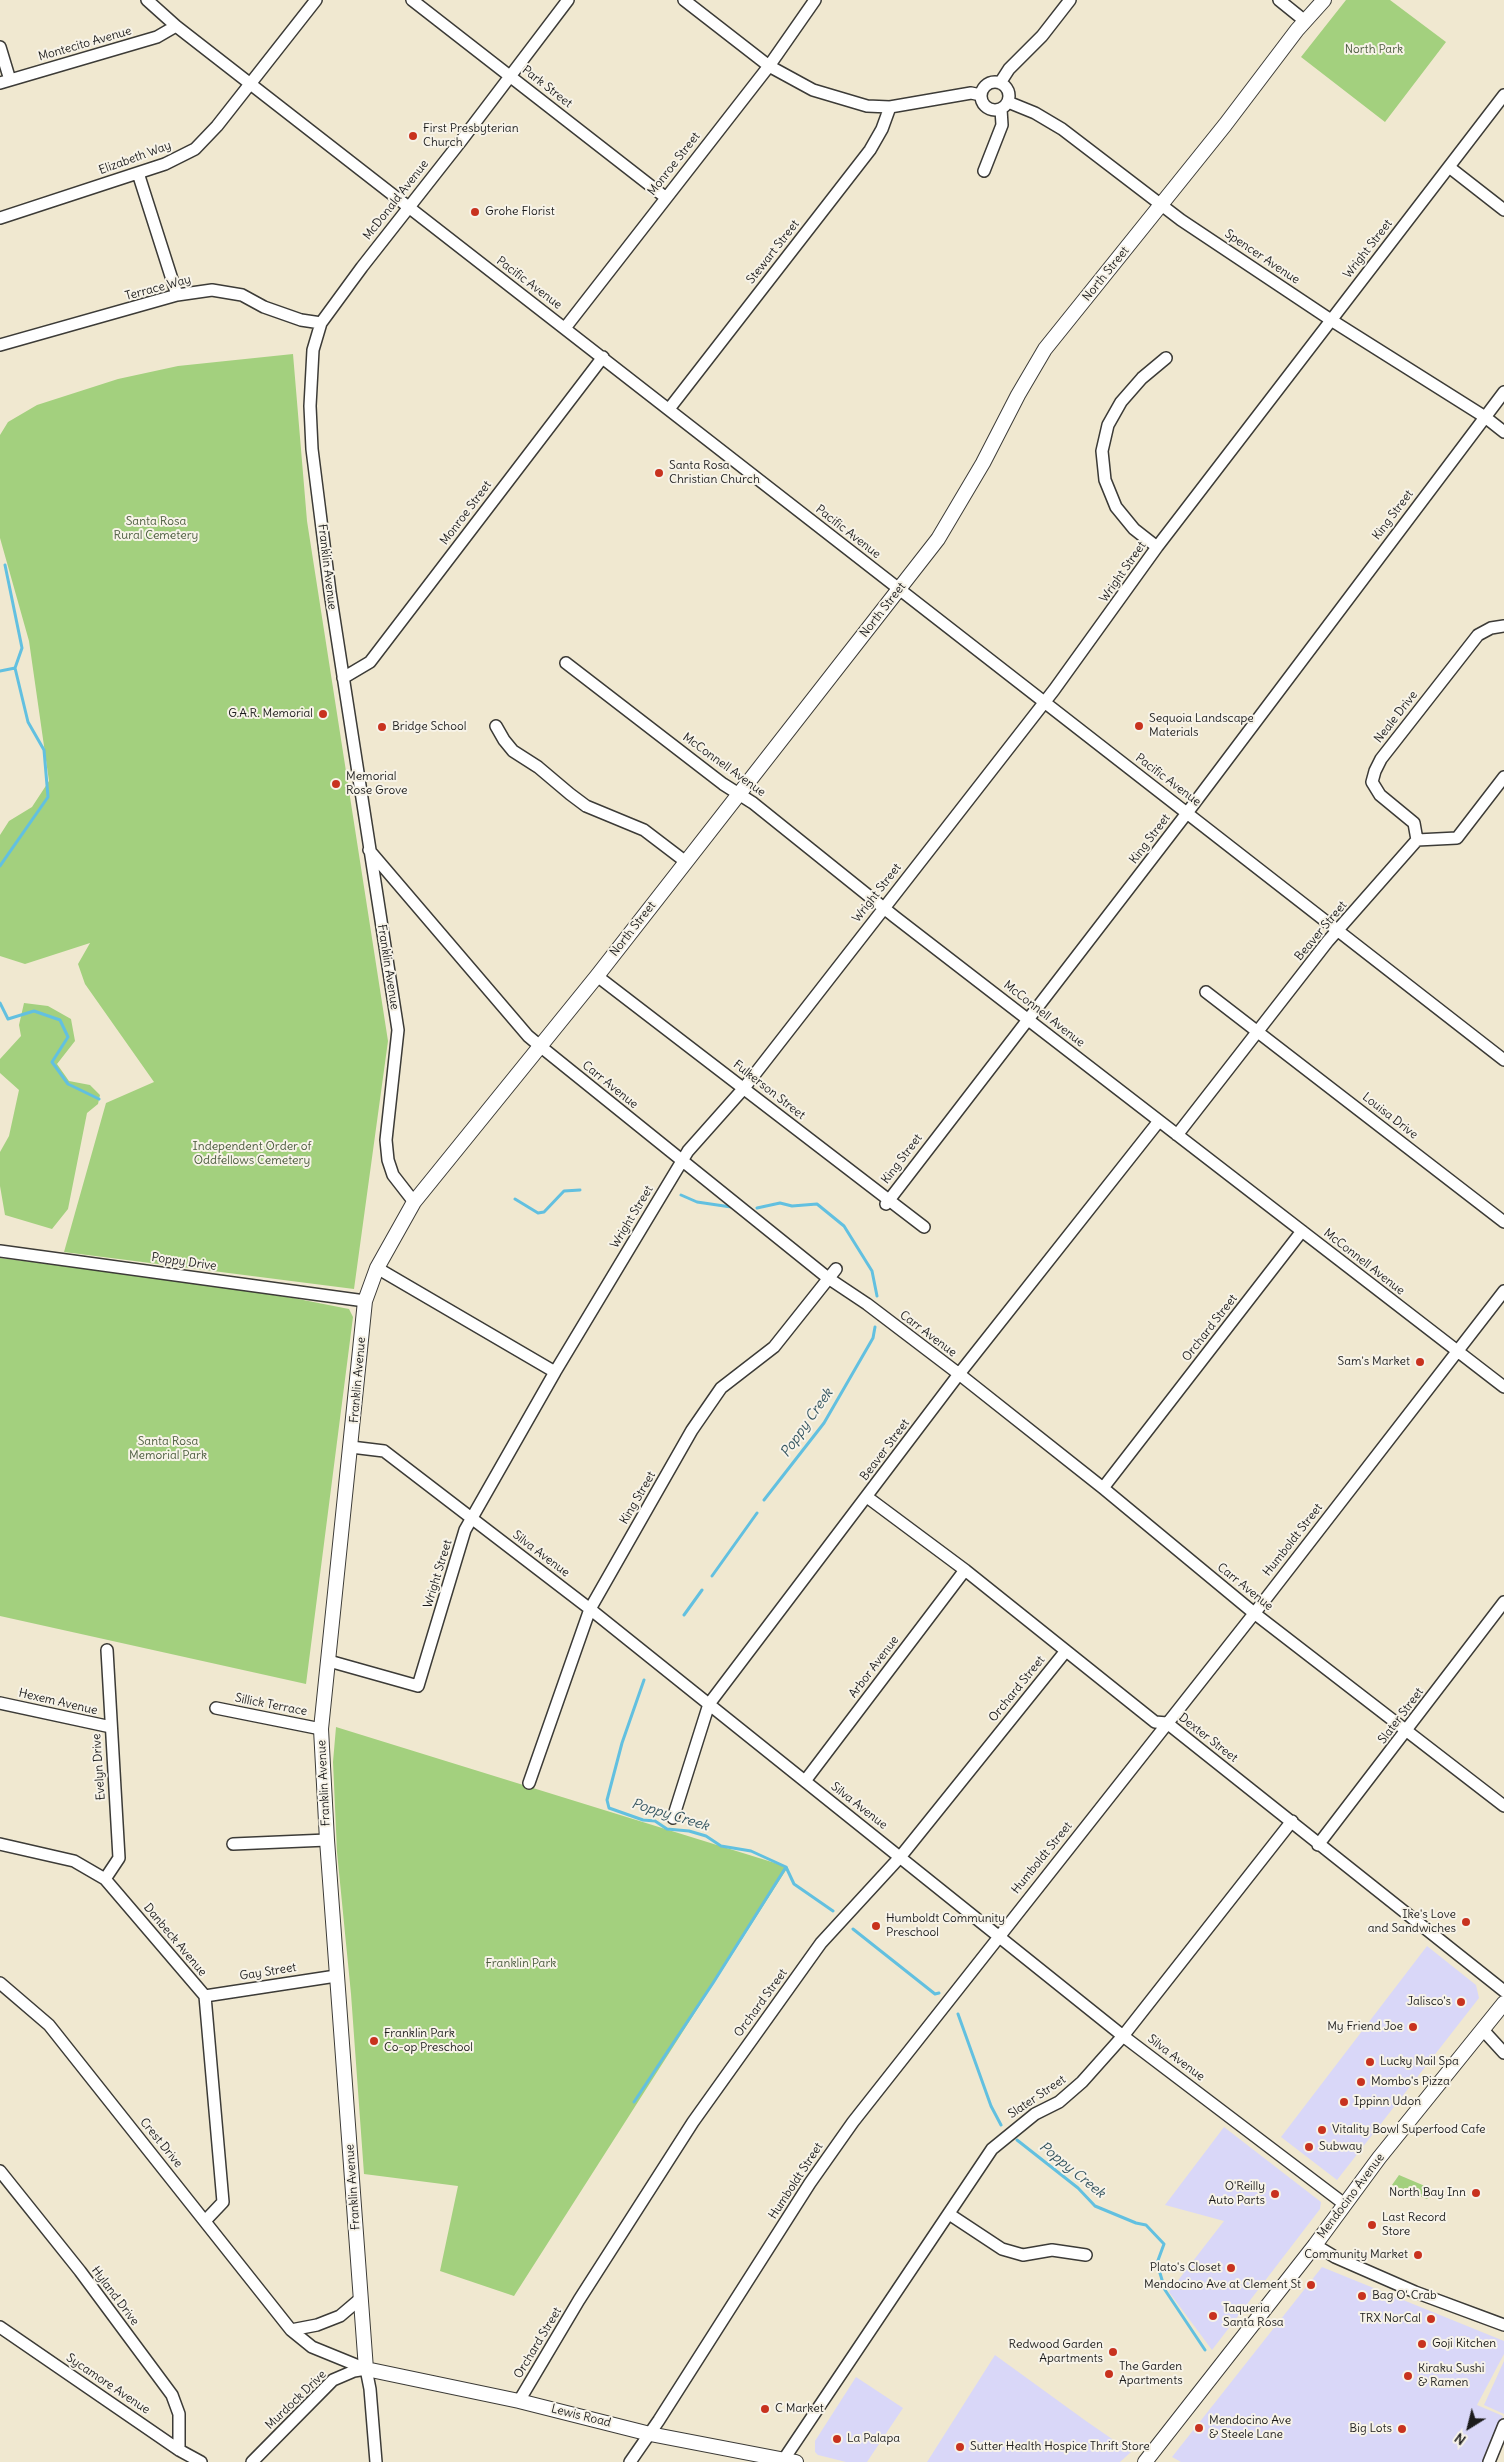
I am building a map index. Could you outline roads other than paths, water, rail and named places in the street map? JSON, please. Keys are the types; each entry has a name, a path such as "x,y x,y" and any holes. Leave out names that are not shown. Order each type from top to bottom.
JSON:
{"main road":[{"name":"North Street","path":"414,1202 596,976 938,539 966,493 1036,363 1305,21 1324,0"},
{"name":"Franklin Avenue","path":"366,2369 326,1840 321,1729 365,1301 377,1268 414,1202"},
{"name":"Mendocino Avenue","path":"1145,2462 1314,2245 1343,2203 1504,2003"},
{"name":"Lewis Road","path":"366,2369 519,2401 650,2434 790,2461"}],"street":[{"name":"Pacific Avenue","path":"147,0 176,26 251,82 899,590 1339,929 1504,1060"},
{"name":"Elizabeth Way","path":"0,218 165,164 195,149 217,126 316,0"},
{"name":"Park Street","path":"412,0 665,197"},
{"name":"McDonald Avenue","path":"321,323 568,0"},
{"path":"684,0 769,66 813,90 867,106 890,106 971,93 981,95"},
{"name":"Monroe Street","path":"565,328 665,197 769,66 815,0"},
{"path":"1000,83 1009,69 1042,36 1070,0"},
{"path":"1279,0 1305,21"},
{"name":"Montecito Avenue","path":"5,81 157,37 176,26"},
{"path":"0,47 5,81"},
{"path":"981,95 988,84 1000,83"},
{"path":"984,171 1002,126 1008,93 1000,83"},
{"path":"981,95 985,106 993,110 1005,105"},
{"name":"Wright Street","path":"329,1661 418,1686 465,1530 555,1372 682,1161 744,1088 1044,702 1157,547 1504,95"},
{"name":"Spencer Avenue","path":"1005,105 1035,113 1062,129 1161,205 1332,320 1484,417 1504,432"},
{"name":"Stewart Street","path":"669,409 870,150 882,129 890,106"},
{"path":"1449,167 1504,210"},
{"path":"138,173 177,295"},
{"name":"Terrace Way","path":"0,345 177,295 212,290 242,295 264,307 301,320 321,323"},
{"name":"Franklin Avenue","path":"321,323 313,350 310,414 325,555 398,1030 386,1140 388,1160 393,1175 414,1202"},
{"name":"Monroe Street","path":"343,678 370,662 603,357"},
{"path":"1157,547 1134,529 1116,507 1105,480 1102,450 1108,425 1120,402 1142,378 1166,358"},
{"name":"King Street","path":"887,1201 1187,812 1504,392"},
{"name":"Neale Drive","path":"1416,840 1414,823 1380,795 1372,782 1374,771 1381,759 1478,636 1491,628 1504,626"},
{"name":"McConnell Avenue","path":"566,663 753,803 883,908 1504,1387"},
{"path":"496,726 513,751 538,767 586,806 644,830 686,862"},
{"path":"1416,840 1457,838 1504,777"},
{"name":"Beaver Street","path":"1177,1135 1339,929 1416,840"},
{"name":"Carr Avenue","path":"369,850 526,1034 540,1046 828,1278 867,1304 959,1374 1103,1488 1254,1613 1504,1806"},
{"name":"Fulkerson Street","path":"596,976 744,1088 887,1201 924,1227"},
{"name":"Louisa Drive","path":"1206,992 1504,1222"},
{"name":"Beaver Street","path":"673,1818 709,1704 959,1374 1159,1121"},
{"name":"Orchard Street","path":"1103,1488 1302,1231"},
{"name":"Poppy Drive","path":"0,1251 365,1301"},
{"path":"377,1268 555,1372"},
{"name":"King Street","path":"529,1784 590,1609 692,1430 721,1388 774,1347 836,1269"},
{"name":"Humboldt Street","path":"630,2462 650,2434 805,2191 852,2122 1254,1613 1504,1291"},
{"name":"Silva Avenue","path":"351,1447 384,1451 590,1609 901,1856 1123,2036 1343,2203"},
{"name":"Dexter Street","path":"867,1497 966,1570 1065,1652 1155,1722 1167,1723 1292,1821 1318,1845 1504,1991"},
{"name":"Arbor Avenue","path":"805,1781 966,1570"},
{"name":"Slater Street","path":"1318,1845 1504,1602"},
{"name":"Evelyn Drive","path":"105,1879 119,1858 106,1650"},
{"name":"Orchard Street","path":"519,2401 579,2300 693,2122 821,1943 901,1856 1065,1652"},
{"name":"Hexem Avenue","path":"0,1703 111,1727"},
{"name":"Sillick Terrace","path":"216,1708 321,1729"},
{"name":"Slater Street","path":"790,2461 992,2150 1001,2140 1035,2114 1059,2102 1082,2082 1123,2036 1292,1821"},
{"path":"233,1844 326,1840"},
{"name":"Danbeck Avenue","path":"0,1844 74,1861 105,1879 205,1996 223,2202 205,2221"},
{"name":"Gay Street","path":"205,1996 336,1976"},
{"name":"Crest Drive","path":"0,1983 49,2025 290,2330 312,2347 366,2369"},
{"path":"1483,2030 1504,2045"},
{"path":"1483,2030 1504,2053"},
{"name":"Hyland Drive","path":"0,2171 172,2395 179,2414 179,2450"},
{"path":"949,2214 1002,2249 1023,2255 1052,2250 1086,2255"},
{"path":"1314,2245 1335,2257 1415,2292 1504,2325"},
{"path":"290,2330 317,2325 340,2316 360,2299"},
{"name":"Sycamore Avenue","path":"0,2327 179,2450 201,2462"},
{"name":"Franklin Avenue","path":"366,2369 370,2389 376,2462"},
{"name":"Murdock Drive","path":"252,2462 334,2380 354,2371 366,2369"},
{"path":"1490,2462 1504,2425"}],"waterway":[{"path":"5,565 22,648 15,668"},
{"path":"0,671 15,668"},
{"name":"Poppy Creek","path":"0,866 48,797 44,750 28,722 15,668"},
{"name":"Poppy Creek","path":"0,1003 8,1019 34,1011 60,1020 68,1037 52,1062 68,1084 99,1099"},
{"name":"Poppy Creek","path":"515,1199 538,1213 544,1212 564,1191 580,1190"},
{"name":"Poppy Creek","path":"681,1195 697,1202 731,1207"},
{"name":"Poppy Creek","path":"757,1208 780,1203 792,1206 817,1204 844,1226 872,1271 877,1296"},
{"name":"Poppy Creek","path":"764,1500 824,1423 873,1338 875,1327"},
{"name":"Poppy Creek","path":"712,1576 757,1513"},
{"name":"Poppy Creek","path":"684,1615 702,1590"},
{"name":"Poppy Creek","path":"644,1680 622,1743 607,1800 609,1808 643,1820 655,1821 667,1829 689,1831 706,1836 721,1846 751,1851 786,1867 794,1884 833,1911"},
{"path":"634,2102 713,1983 786,1867"},
{"name":"Poppy Creek","path":"853,1929 935,1994 939,1993"},
{"name":"Poppy Creek","path":"958,2014 991,2106 1001,2125"},
{"name":"Poppy Creek","path":"1017,2140 1078,2188 1095,2206 1136,2223 1146,2225 1164,2244 1157,2263 1165,2290 1205,2350"}],"place":[{"name":"First Presbyterian Church","path":"413,136"},
{"name":"Grohe Florist","path":"475,212"},
{"name":"Santa Rosa Christian Church","path":"659,473"},
{"name":"G.A.R. Memorial","path":"323,714"},
{"name":"Sequoia Landscape Materials","path":"1139,726"},
{"name":"Bridge School","path":"382,727"},
{"name":"Memorial Rose Grove","path":"336,784"},
{"name":"Sam's Market","path":"1420,1362"},
{"name":"Ike's Love and Sandwiches","path":"1466,1922"},
{"name":"Humboldt Community Preschool","path":"876,1926"},
{"name":"Jalisco's","path":"1461,2002"},
{"name":"My Friend Joe","path":"1413,2027"},
{"name":"Franklin Park Co-op Preschool","path":"374,2041"},
{"name":"Lucky Nail Spa","path":"1370,2062"},
{"name":"Mombo's Pizza","path":"1361,2082"},
{"name":"Ippinn Udon","path":"1344,2102"},
{"name":"Vitality Bowl Superfood Cafe","path":"1322,2130"},
{"name":"Subway","path":"1309,2147"},
{"name":"North Bay Inn","path":"1476,2193"},
{"name":"O'Reilly Auto Parts","path":"1275,2194"},
{"name":"Last Record Store","path":"1372,2225"},
{"name":"Community Market","path":"1418,2255"},
{"name":"Plato's Closet","path":"1231,2268"},
{"name":"Mendocino Ave at Clement St","path":"1311,2285"},
{"name":"Bag O' Crab","path":"1362,2296"},
{"name":"Taqueria Santa Rosa","path":"1213,2316"},
{"name":"TRX NorCal","path":"1431,2319"},
{"name":"Goji Kitchen","path":"1422,2344"},
{"name":"Redwood Garden Apartments","path":"1113,2352"},
{"name":"The Garden Apartments","path":"1109,2374"},
{"name":"Kiraku Sushi & Ramen","path":"1408,2376"},
{"name":"C Market","path":"765,2409"},
{"name":"Mendocino Ave & Steele Lane","path":"1199,2428"},
{"name":"Big Lots","path":"1402,2429"},
{"name":"La Palapa","path":"837,2439"},
{"name":"Sutter Health Hospice Thrift Store","path":"960,2447"}],"park label":[{"name":"North Park","path":"1374,50"},
{"name":"Santa Rosa Rural Cemetery","path":"156,529"},
{"name":"Independent Order of Oddfellows Cemetery","path":"252,1154"},
{"name":"Santa Rosa Memorial Park","path":"168,1449"},
{"name":"Franklin Park","path":"521,1964"}]}
